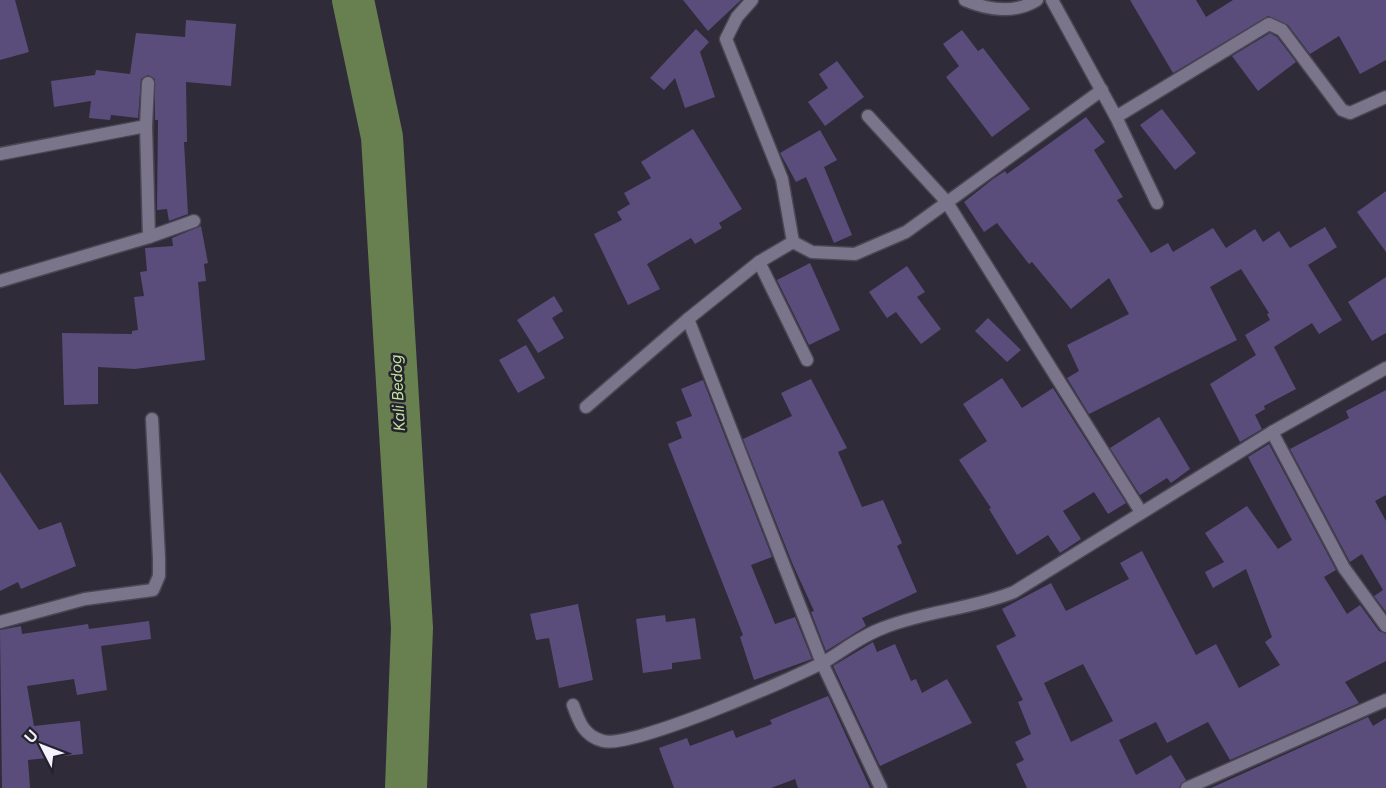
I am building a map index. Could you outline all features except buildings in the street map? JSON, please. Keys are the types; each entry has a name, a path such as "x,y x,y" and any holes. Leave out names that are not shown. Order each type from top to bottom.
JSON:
{"street":[{"path":"752,0 737,17 726,39 782,179 793,242"},
{"path":"965,0 1000,9 1020,8 1037,0"},
{"path":"1052,0 1102,90 1157,202"},
{"path":"1116,117 1269,24 1282,30 1342,110 1350,113 1386,97"},
{"path":"148,83 146,126 149,237"},
{"path":"793,242 812,252 855,254 906,232 1102,90"},
{"path":"868,116 946,201 1141,512"},
{"path":"0,154 146,126"},
{"path":"0,280 149,237 194,221"},
{"path":"586,407 688,319 759,262 793,242"},
{"path":"759,262 807,360"},
{"path":"688,319 822,663 881,788"},
{"path":"573,705 580,724 589,734 603,741 619,743 663,731 822,663 864,636 885,627 917,616 987,602 1014,592 1272,432 1386,368"},
{"path":"0,622 85,598 153,590 159,576 159,558 152,419"},
{"path":"1272,432 1344,568 1386,626"},
{"path":"1187,788 1386,699"}],"waterway":[{"name":"Kali Bedog","path":"353,0 382,137 412,628 406,788"}]}
